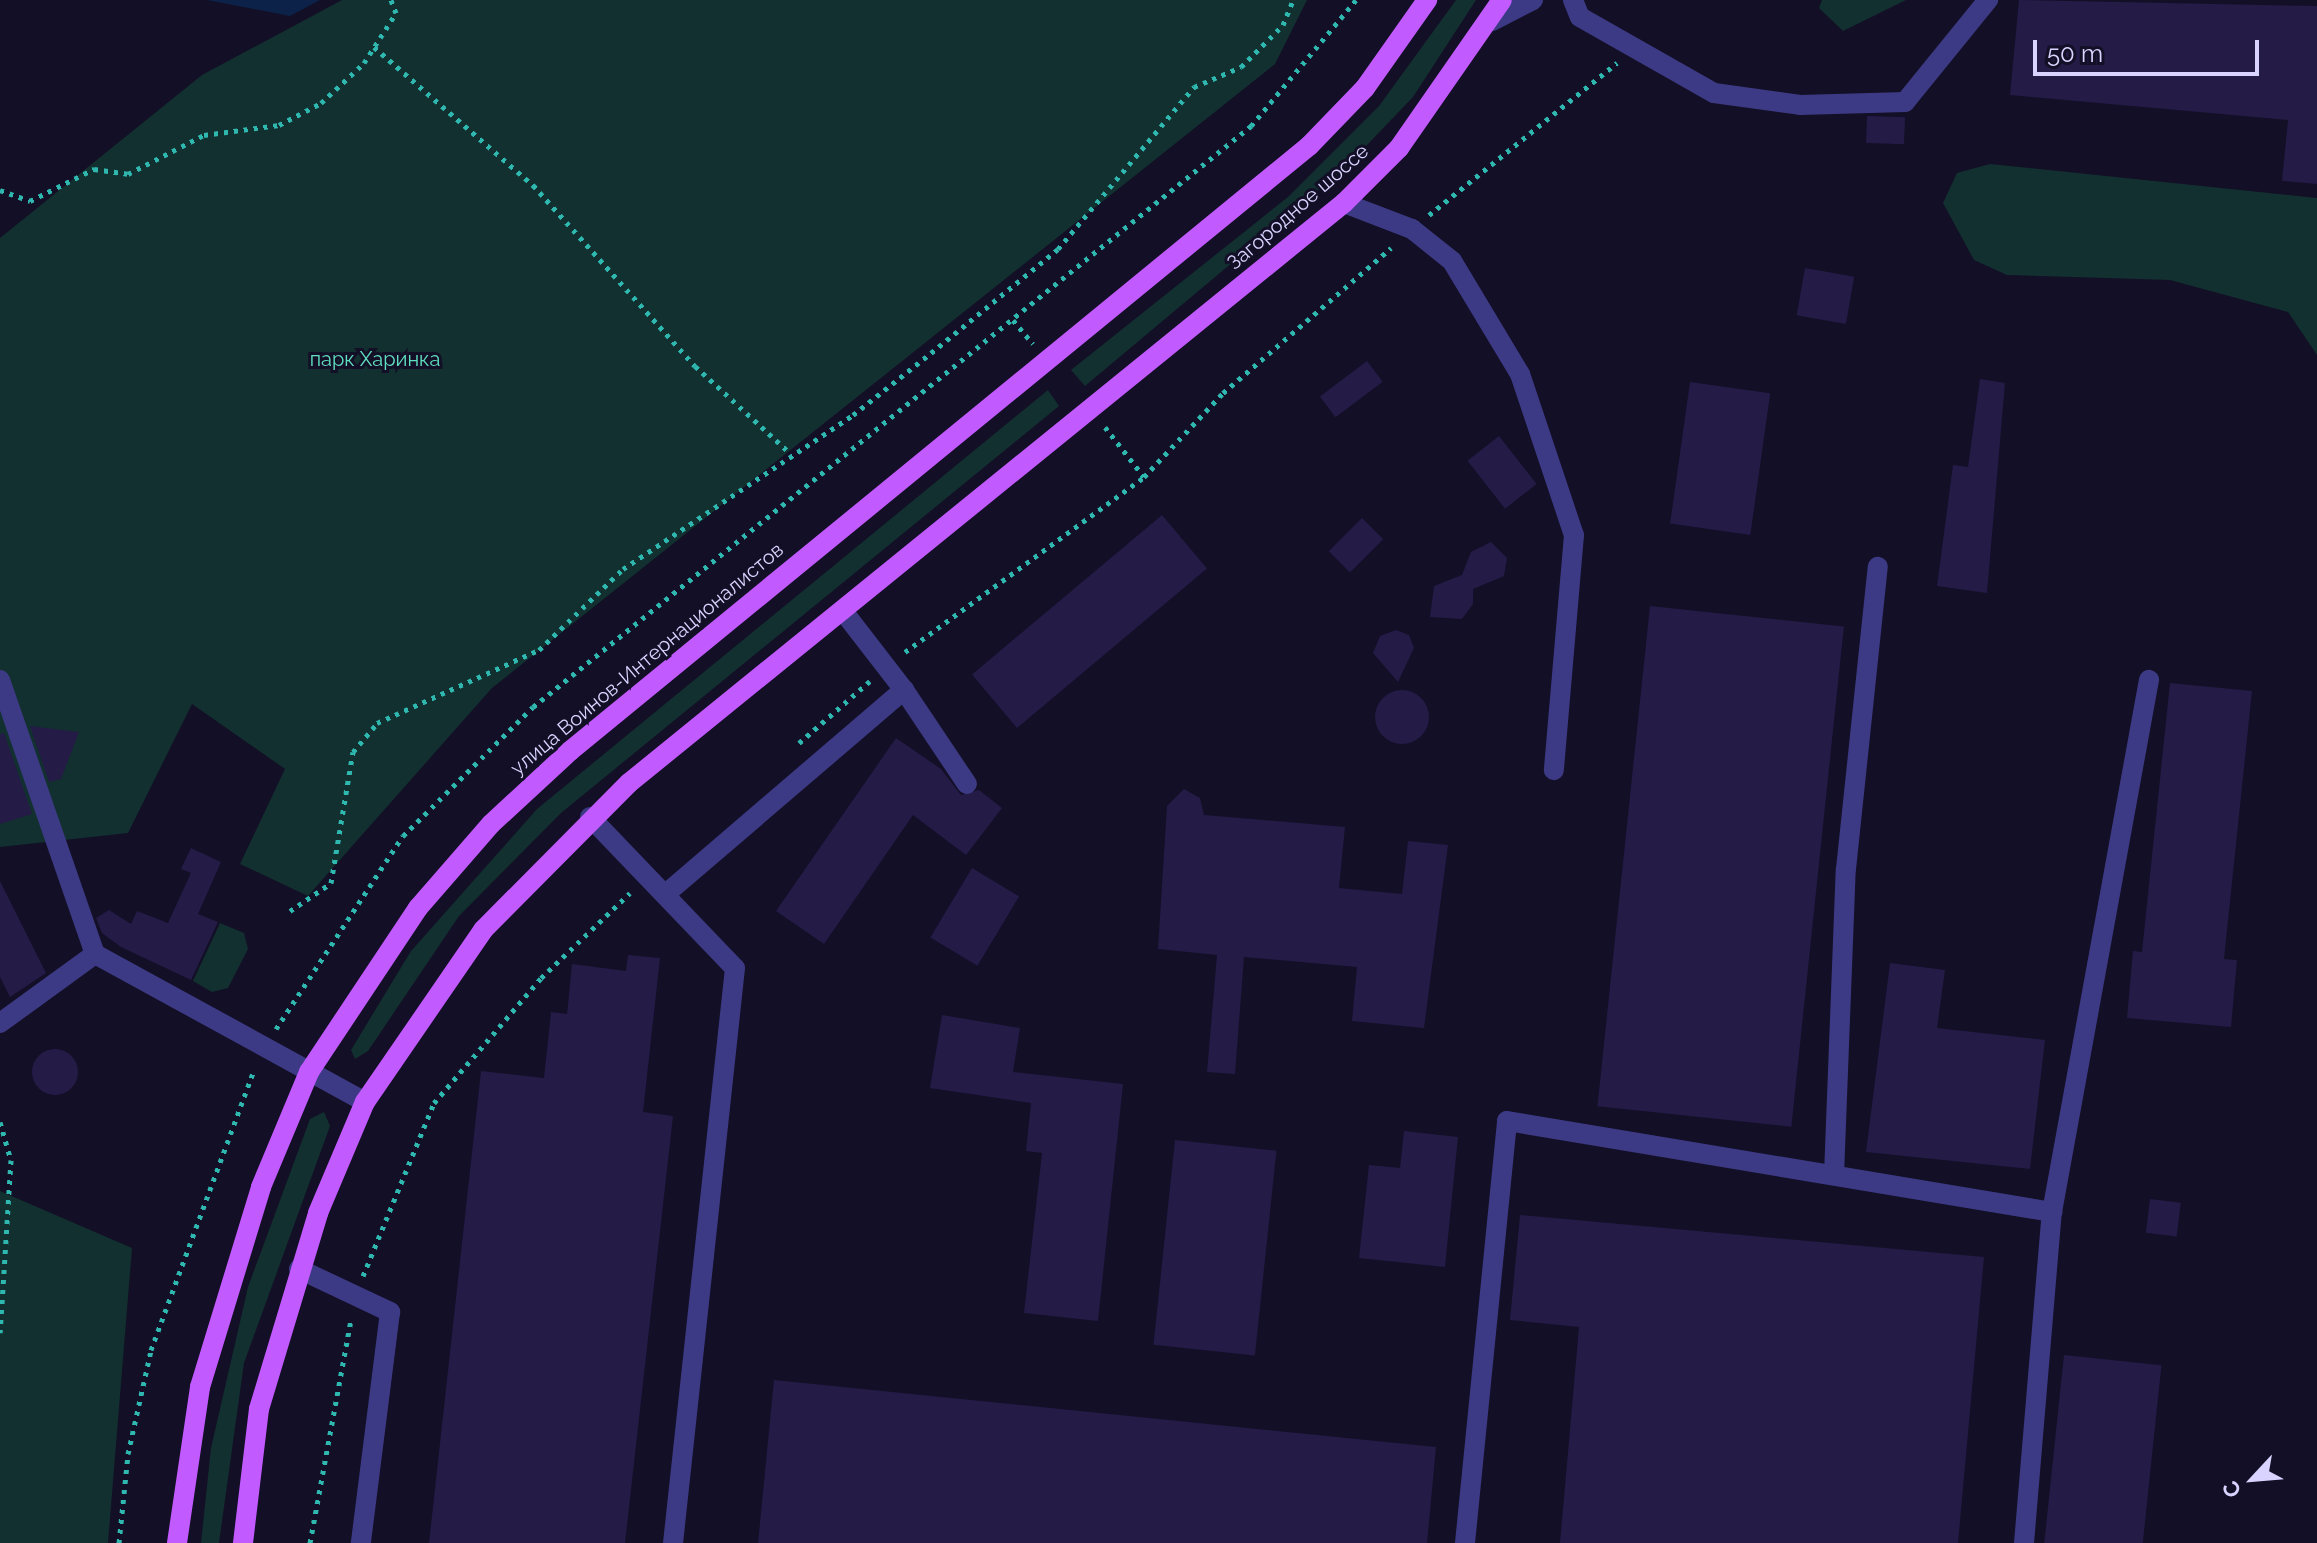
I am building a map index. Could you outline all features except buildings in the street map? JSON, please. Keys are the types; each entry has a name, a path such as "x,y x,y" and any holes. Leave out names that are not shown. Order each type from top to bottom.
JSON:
{"main road":[{"name":"улица Воинов-Интернационалистов","path":"177,1543 212,1341 240,1247 309,1072 392,943 500,815 1044,356 1241,206 1365,88 1427,0"},
{"name":"Загородное шоссе","path":"843,611 1344,203 1399,148 1492,21 1502,0"},
{"path":"243,1543 259,1409 299,1269 365,1102 483,930 590,817 843,611"}],"street":[{"path":"1492,21 1533,0"},
{"path":"1573,0 1580,17 1714,93 1800,105 1905,102 1988,0"},
{"path":"1344,203 1412,229 1452,261 1520,374 1574,535 1554,770"},
{"path":"1834,1175 1846,869 1878,567"},
{"path":"843,611 904,690 967,784"},
{"path":"0,680 95,954 365,1102"},
{"path":"2024,1543 2052,1212 2149,680"},
{"path":"668,892 904,690"},
{"path":"590,817 668,892 735,968 673,1543"},
{"path":"0,1023 95,954"},
{"path":"1465,1543 1507,1121 2052,1212"},
{"path":"299,1269 390,1312 361,1543"}],"path":[{"path":"0,190 30,201 94,169 128,174 204,135 279,125 321,103 374,47 396,13 391,0"},
{"path":"290,911 331,883 353,752 377,723 539,650 623,569 853,415 1058,249 1194,87 1241,67 1283,25 1293,0"},
{"path":"374,47 533,185 695,366 791,454"},
{"path":"1412,229 1635,48"},
{"path":"0,1122 11,1160 0,1333"}],"green space":[{"name":"парк Харинка","path":"342,0 1307,0 1275,64 492,688 308,896 240,864 285,769 192,704 128,833 0,847 0,238 202,75"},
{"path":"1456,0 1476,0 1413,97 1344,169 1085,386 1071,370 1288,197 1379,106"},
{"path":"1822,0 1906,0 1843,31 1819,8"},
{"path":"1990,164 2317,198 2317,355 2288,312 2170,280 2007,275 1974,260 1943,203 1957,173"},
{"path":"1048,390 1059,406 561,813 459,916 368,1051 355,1059 351,1050 411,951 537,809"},
{"path":"220,923 244,933 248,949 228,988 212,992 193,981"},
{"path":"324,1112 330,1126 244,1363 219,1543 201,1543 211,1448 248,1287 310,1119"},
{"path":"0,1191 132,1248 108,1543 0,1543"}],"water":[{"path":"207,0 320,0 290,16"}]}
